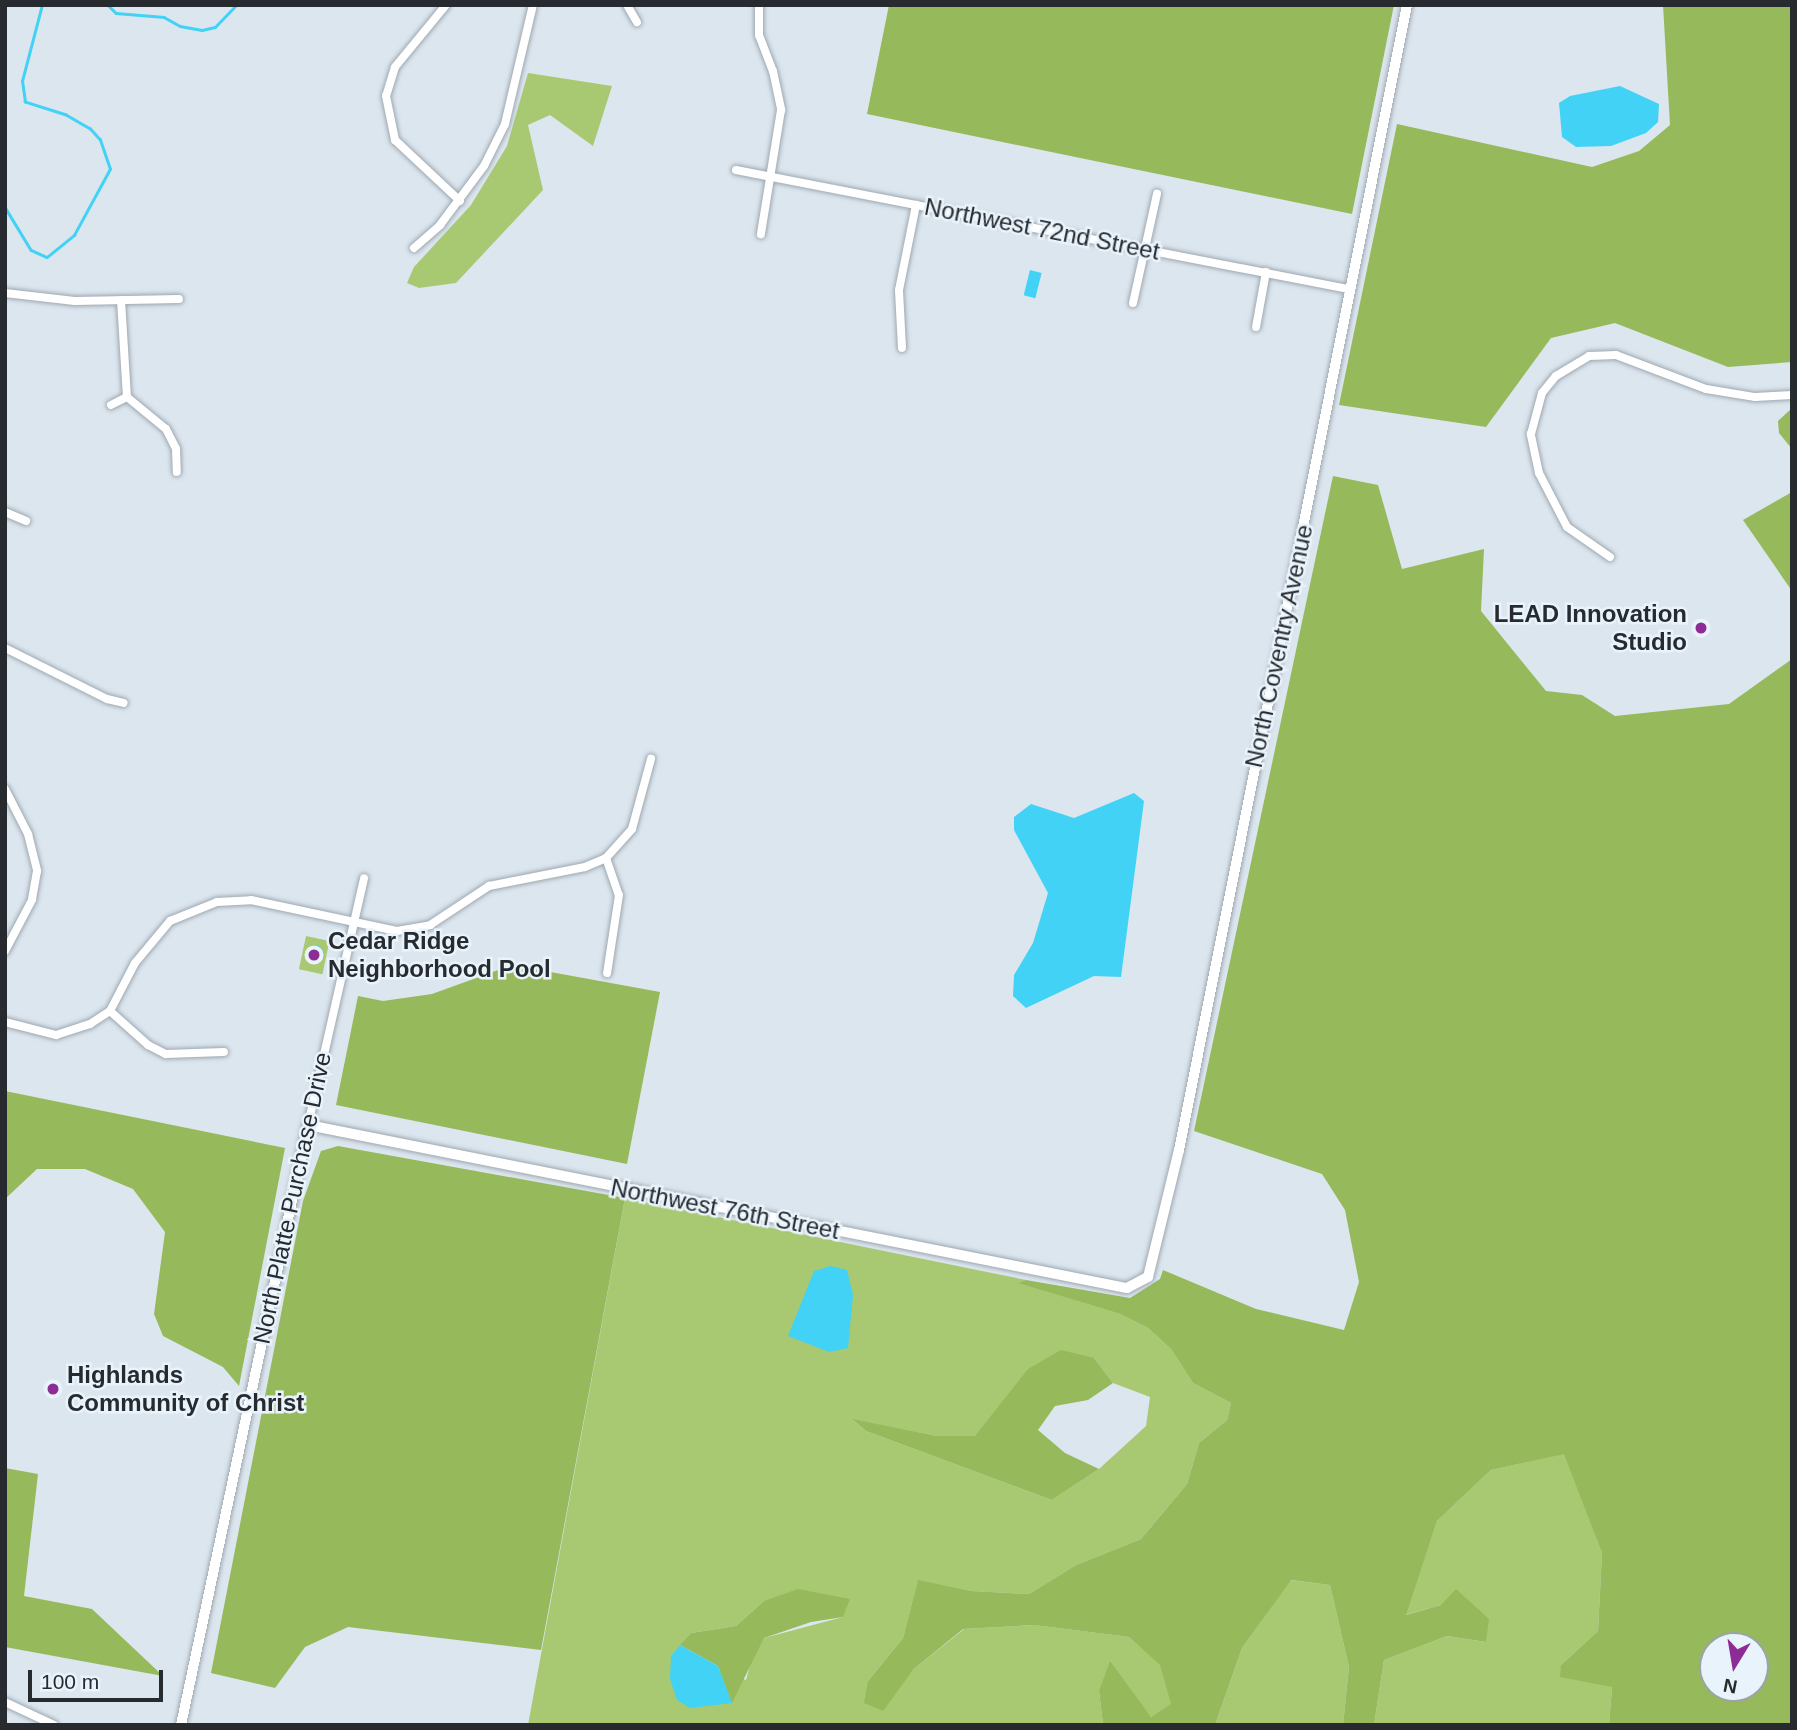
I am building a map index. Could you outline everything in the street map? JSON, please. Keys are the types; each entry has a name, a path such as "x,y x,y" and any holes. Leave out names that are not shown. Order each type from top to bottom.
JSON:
{"street":[{"path":"446,5 395,67 386,96 395,140 460,201"},
{"path":"414,248 460,201 505,124 533,5"},
{"path":"627,5 637,22"},
{"path":"759,5 759,35 773,71 780,110 761,234"},
{"name":"North Coventry Avenue","path":"1141,1283 1153,1266 1179,1150 1320,452 1348,289 1407,5"},
{"name":"Northwest 72nd Street","path":"736,170 1348,289"},
{"path":"1133,303 1157,194"},
{"path":"901,348 899,290 916,205"},
{"path":"1256,327 1266,272"},
{"path":"5,293 53,300 179,299"},
{"path":"121,300 127,397 166,429 176,449 177,472"},
{"path":"1610,557 1567,527 1539,473 1531,434 1542,393 1556,376 1589,356 1616,355 1706,389 1755,397 1792,395"},
{"path":"111,405 127,397"},
{"path":"5,512 26,521"},
{"path":"5,648 107,699 124,703"},
{"path":"5,1022 56,1035 90,1024 110,1010 154,940 170,921 190,910 217,902 251,900 397,931 430,925 489,886 585,867 606,858 632,830 652,759"},
{"path":"5,789 28,834 37,871 32,900 5,951"},
{"path":"606,858 619,895 607,973"},
{"name":"North Platte Purchase Drive","path":"181,1725 363,878"},
{"path":"110,1010 140,1039 166,1054 224,1052"},
{"name":"Northwest 76th Street","path":"308,1125 1127,1288 1141,1283"},
{"path":"5,1702 54,1725"}],"green space":[{"path":"889,5 1394,5 1352,214 867,114"},
{"path":"1663,5 1792,5 1792,362 1728,367 1615,323 1551,338 1486,427 1339,405 1397,124 1592,167 1639,151 1670,125"},
{"path":"528,73 612,86 593,146 550,115 528,125 543,190 456,283 419,288 407,283 414,267 471,205 507,146"},
{"path":"1792,408 1792,449 1779,433 1778,421"},
{"path":"1333,476 1378,485 1402,569 1484,549 1481,611 1546,691 1582,695 1615,716 1729,704 1792,659 1792,1725 1609,1725 1612,1687 1560,1677 1561,1665 1598,1631 1602,1553 1564,1454 1491,1470 1437,1521 1406,1615 1441,1605 1456,1589 1489,1619 1486,1642 1447,1636 1384,1660 1374,1725 1343,1725 1349,1667 1330,1585 1291,1580 1242,1648 1215,1725 1103,1725 1099,1691 1110,1661 1151,1717 1171,1704 1160,1665 1129,1637 1034,1625 963,1629 914,1669 883,1711 864,1703 868,1681 903,1638 918,1580 971,1591 1029,1594 1076,1565 1141,1539 1187,1484 1199,1443 1227,1420 1231,1403 1193,1383 1171,1349 1148,1328 1120,1314 1018,1283 1026,1280 1130,1298 1160,1279 1163,1270 1256,1309 1344,1330 1359,1282 1345,1210 1322,1174 1194,1131"},
{"path":"1792,492 1792,591 1743,520"},
{"name":"Cedar Ridge Neighborhood Pool","path":"306,936 329,941 322,974 299,969"},
{"path":"512,965 660,992 627,1164 336,1105 358,996 383,1001 432,994"},
{"path":"5,1091 285,1148 239,1386 223,1367 163,1336 154,1314 165,1232 133,1189 85,1169 37,1169 5,1199"},
{"path":"338,1146 625,1198 541,1650 348,1627 305,1647 275,1688 211,1673 303,1201 321,1151"},
{"path":"625,1198 1026,1280 1019,1283 1120,1314 1148,1328 1171,1349 1193,1383 1231,1403 1227,1420 1199,1443 1187,1484 1141,1539 1076,1565 1029,1594 971,1591 918,1581 903,1638 868,1681 883,1710 914,1669 964,1629 1034,1625 1129,1637 1161,1665 1172,1704 1151,1717 1133,1696 1099,1691 1103,1725 528,1725","holes":["1094,1358 1113,1383 1150,1397 1146,1426 1099,1469 1052,1500 866,1431 853,1420 937,1436 975,1436","764,1601 843,1617 764,1638 753,1654 746,1680 671,1656 691,1633 736,1626"]},
{"path":"1061,1350 1094,1358 1113,1383 1088,1400 1055,1406 1038,1430 1065,1453 1099,1469 1052,1500 866,1431 852,1419 937,1436 975,1436 1028,1369"},
{"path":"1565,1453 1602,1553 1598,1631 1561,1665 1612,1687 1609,1725 1374,1725 1384,1660 1447,1636 1486,1642 1441,1605 1405,1615 1437,1521 1491,1470"},
{"path":"5,1468 38,1474 24,1596 92,1609 163,1676 5,1647"},
{"path":"1290,1580 1330,1585 1349,1667 1343,1725 1215,1725 1242,1648"},
{"path":"798,1589 850,1599 843,1617 811,1622 764,1638 732,1703 718,1666 680,1645 691,1633 736,1626 764,1601"}],"water":[{"path":"1620,86 1659,104 1658,122 1646,133 1611,146 1576,147 1562,137 1559,103 1570,96"},
{"path":"1030,270 1042,273 1035,298 1024,295"},
{"path":"1134,793 1144,801 1121,977 1094,976 1026,1008 1013,996 1014,975 1033,943 1048,893 1014,830 1014,817 1031,804 1074,818"},
{"path":"315,945 321,947 321,959 315,961 309,959 307,953 309,947"},
{"path":"831,1266 847,1270 853,1295 848,1348 829,1352 788,1336 814,1271"},
{"path":"680,1645 718,1666 732,1703 690,1708 677,1700 670,1679 671,1656"}],"waterway":[{"path":"5,207 31,250 47,257 74,235 110,169 100,140 90,129 66,115 25,102 22,81 42,5"},
{"path":"108,5 116,13 164,17 180,26 202,30 215,27 236,5"}],"place":[{"name":"LEAD Innovation Studio","path":"1701,628"},
{"name":"Cedar Ridge Neighborhood Pool","path":"314,955"},
{"name":"Highlands Community of Christ","path":"53,1389"}]}
